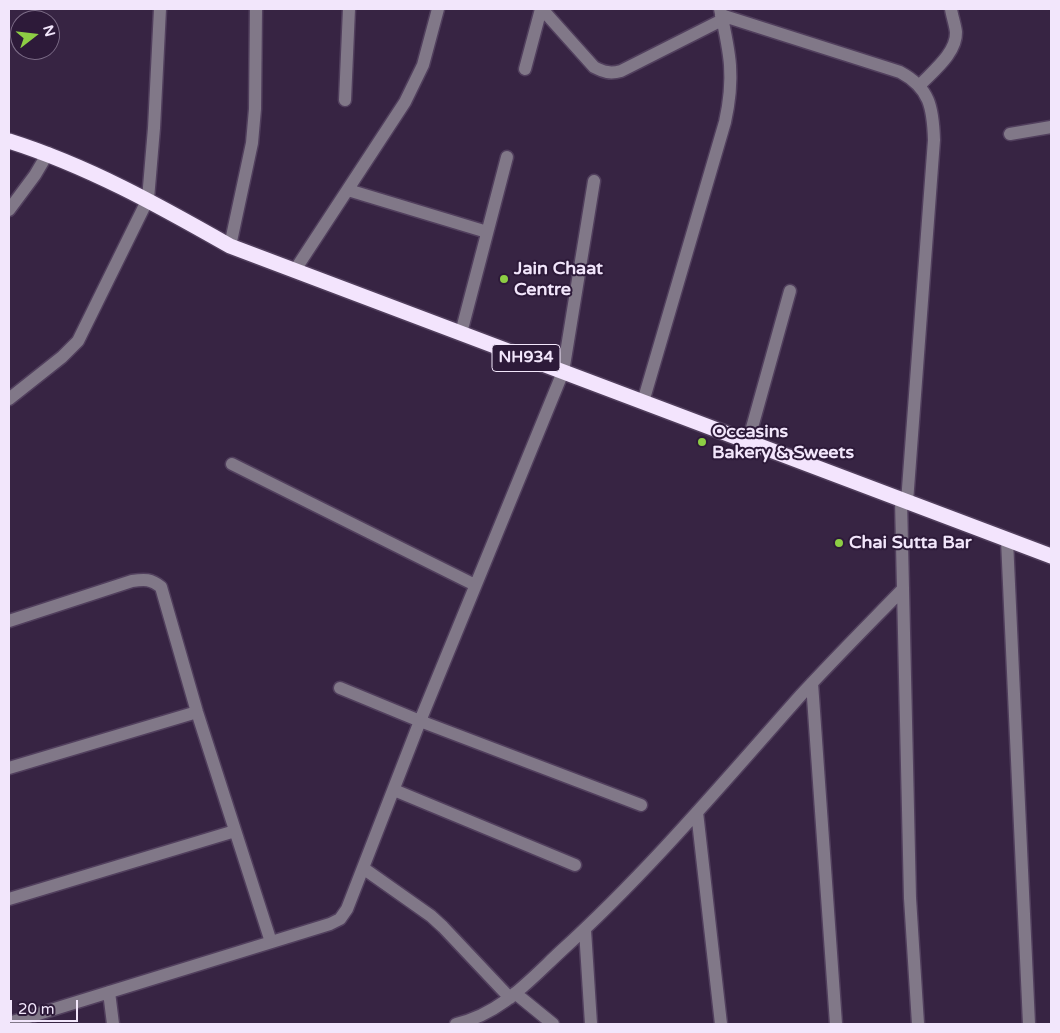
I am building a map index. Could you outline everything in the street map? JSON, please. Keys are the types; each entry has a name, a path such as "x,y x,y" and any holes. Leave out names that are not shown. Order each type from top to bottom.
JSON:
{"highway":[{"name":"NH934","path":"9,141 48,153 148,199 230,246 1051,556"}],"street":[{"path":"9,399 62,357 78,340 148,199 154,128 160,9"},
{"path":"230,246 252,143 255,109 256,9"},
{"path":"345,100 349,9"},
{"path":"295,270 405,102 423,65 438,9"},
{"path":"542,9 594,67 603,72 621,71 721,15 900,72 914,79 930,104 934,122 934,140 904,501 902,590 910,898 918,1024"},
{"path":"525,69 542,9"},
{"path":"919,86 949,52 955,41 956,31 951,9"},
{"path":"643,402 725,122 730,98 729,52 721,15"},
{"path":"1010,134 1051,127"},
{"path":"9,210 35,175 48,153"},
{"path":"461,333 507,157"},
{"path":"9,1023 330,924 340,918 347,910 420,721 563,372 594,181"},
{"path":"348,190 487,232"},
{"path":"748,442 790,291"},
{"path":"232,464 475,585"},
{"path":"1007,540 1029,1024"},
{"path":"9,621 132,581 152,580 161,587 197,712 271,942"},
{"path":"456,1024 467,1022 494,1010 585,930 638,878 812,683 902,590"},
{"path":"812,683 836,1024"},
{"path":"340,688 420,721 640,805"},
{"path":"9,768 197,712"},
{"path":"394,790 575,865"},
{"path":"697,812 721,1024"},
{"path":"9,899 235,831"},
{"path":"363,868 443,927 512,996 553,1024"},
{"path":"585,930 591,1024"},
{"path":"109,992 113,1024"}],"place":[{"name":"Jain Chaat Centre","path":"504,279"},
{"name":"Occasins Bakery & Sweets","path":"702,442"},
{"name":"Chai Sutta Bar","path":"839,543"}]}
